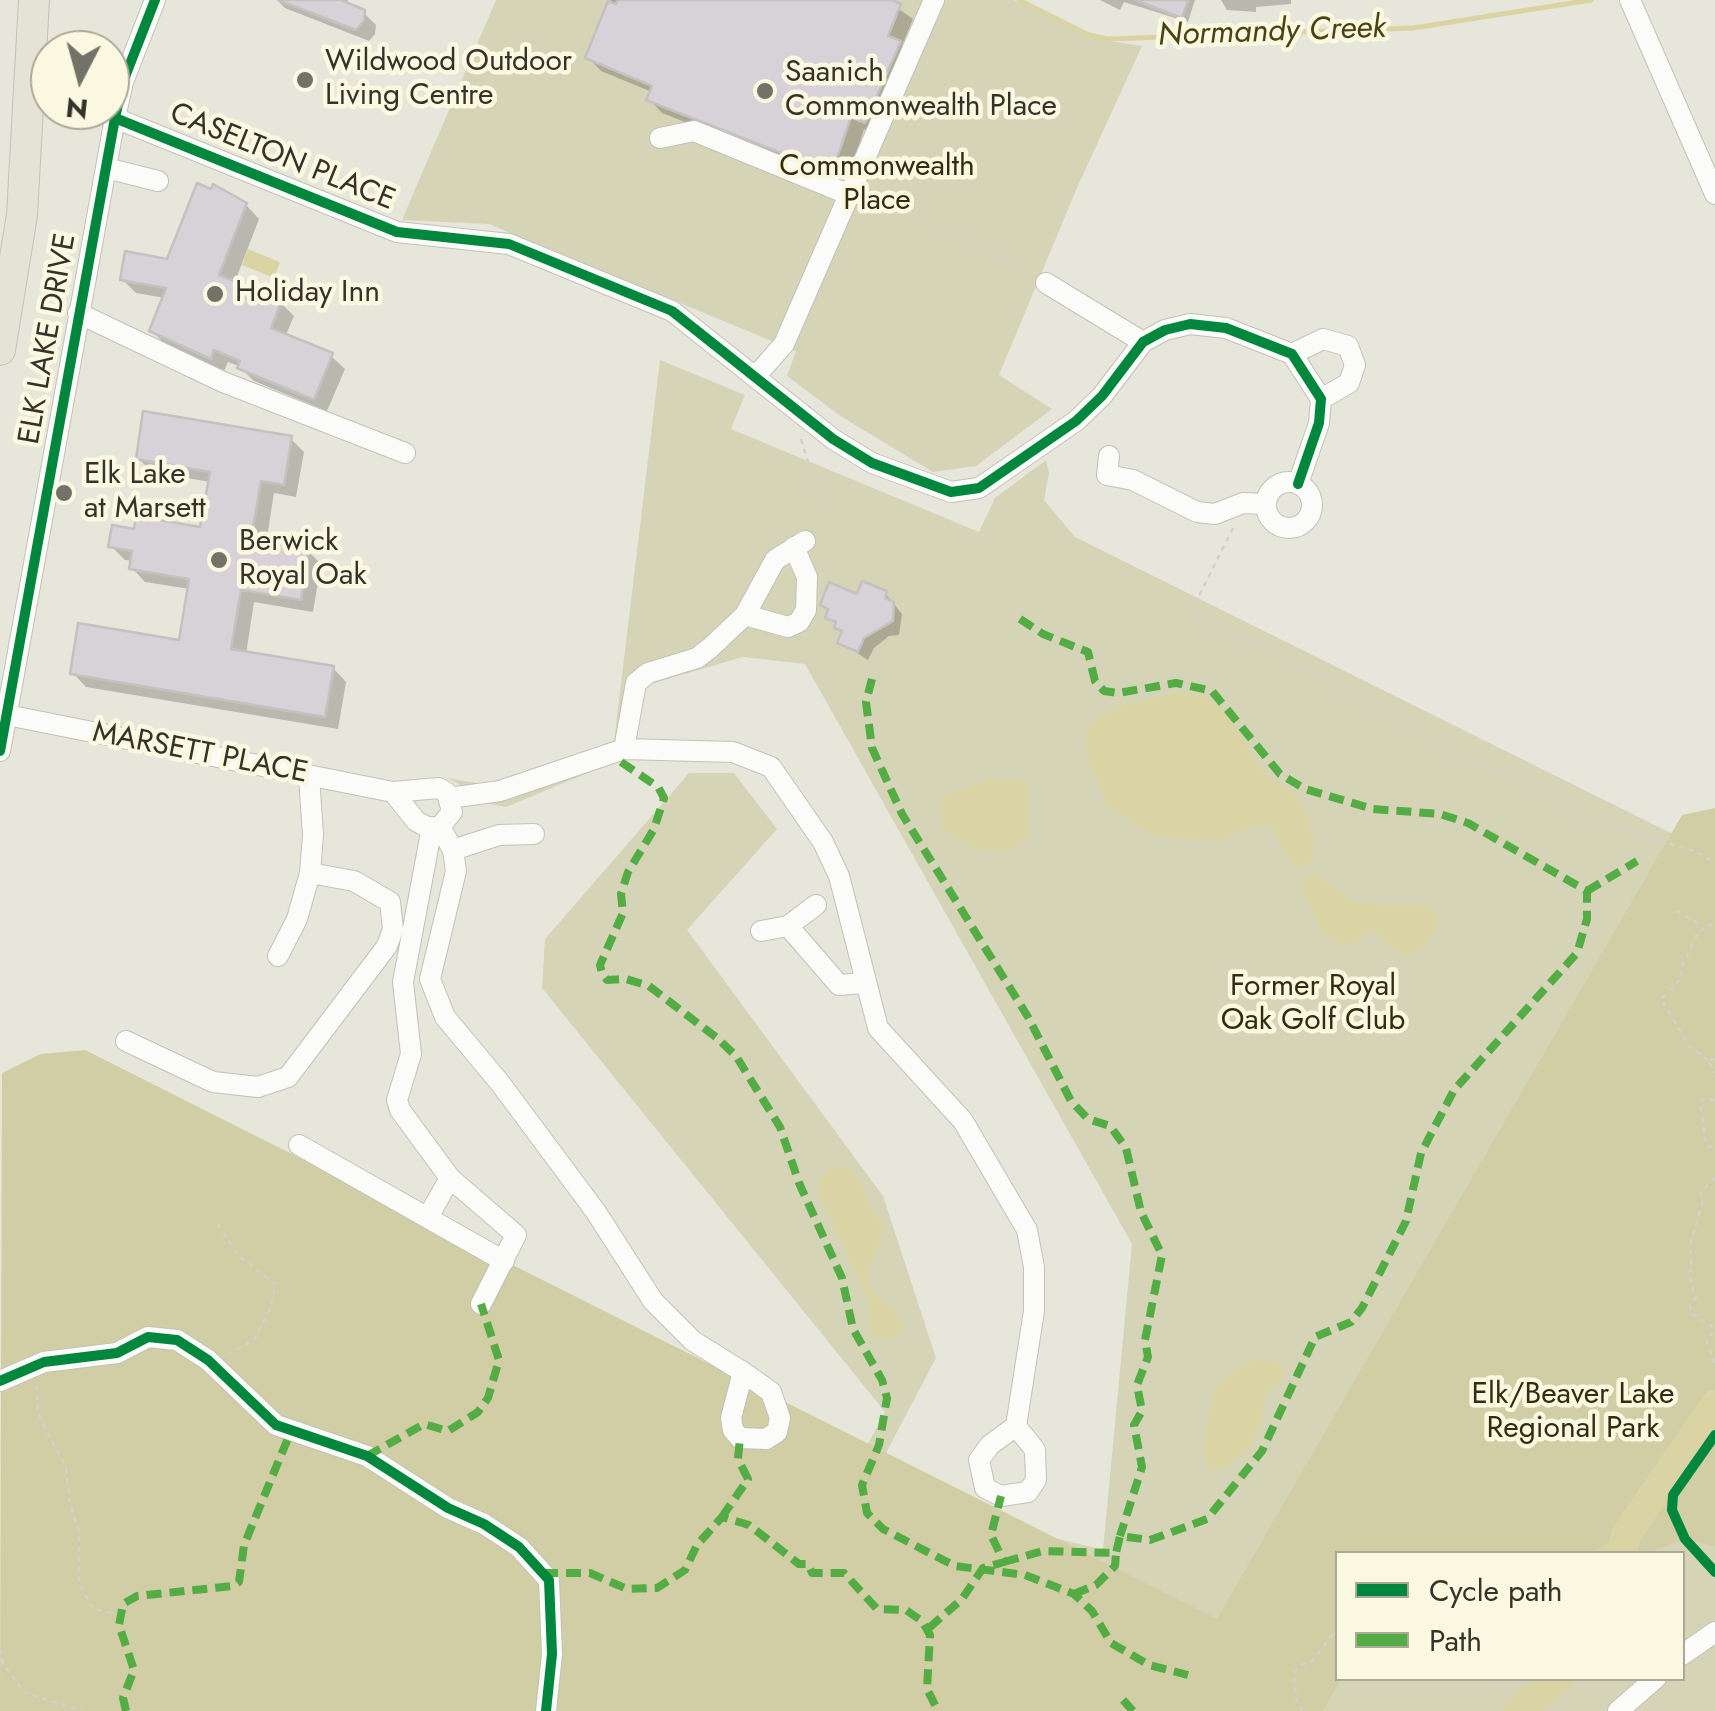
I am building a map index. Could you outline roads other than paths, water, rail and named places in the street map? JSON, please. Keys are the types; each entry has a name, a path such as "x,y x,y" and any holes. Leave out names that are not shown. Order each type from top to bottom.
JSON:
{"highway":[{"path":"22,215 34,0"},
{"path":"0,350 22,215 44,126 53,0"}],"street":[{"name":"ELK LAKE DRIVE","path":"130,63 154,0"},
{"path":"755,377 784,344 934,0"},
{"path":"1630,0 1715,194"},
{"name":"CASELTON PLACE","path":"130,124 397,232 509,244 672,310 833,439 872,463 950,492 979,488 1076,421 1102,396 1143,342"},
{"name":"ELK LAKE DRIVE","path":"0,751 113,130"},
{"path":"660,138 694,131 851,191"},
{"path":"106,168 158,182"},
{"path":"1046,283 1143,342 1164,330 1190,324 1226,328 1292,354 1321,399 1319,424 1298,484"},
{"path":"78,314 223,382 405,453"},
{"path":"1292,354 1322,339 1348,346 1355,365 1349,383 1321,399"},
{"path":"1109,456 1106,474 1133,480 1180,506 1208,514 1243,503 1266,504"},
{"path":"1298,484 1308,490 1312,512 1297,527 1275,524 1266,504 1277,486 1298,484"},
{"path":"624,750 636,683 648,672 697,658 745,615 775,560 800,544 807,576 806,610 800,622 788,626 745,615"},
{"name":"MARSETT PLACE","path":"8,715 394,792 438,788 450,798 500,792 624,750 732,752 771,766 822,842 838,876 863,983 878,1028 963,1121 1026,1230 1034,1310 1016,1426"},
{"path":"278,956 297,919 310,872 313,835 308,776"},
{"path":"394,792 416,821 436,827 454,850 456,871 430,979 445,1017 564,1169 653,1300 693,1341 743,1372"},
{"path":"450,798 452,812 436,827 404,982 402,1002 412,1054 397,1100 400,1110 450,1178 516,1236 481,1304"},
{"path":"454,850 500,835 534,834"},
{"path":"126,1041 212,1082 258,1087 288,1076 387,946 393,930 390,902 354,881 310,872"},
{"path":"761,931 788,926 816,904"},
{"path":"788,926 838,985 863,983"},
{"path":"299,1145 504,1261"},
{"path":"428,1218 450,1178"},
{"path":"0,1381 37,1366 118,1353 148,1337 164,1336 195,1349 276,1425 368,1456 448,1508 484,1524 537,1564 549,1580 551,1600 546,1711"},
{"path":"1685,1654 1715,1632"},
{"path":"1618,1711 1653,1681"}],"waterway":[{"name":"Normandy Creek","path":"1019,0 1089,35 1108,39 1413,28 1591,0"},
{"path":"1622,1551 1626,1535 1715,1405"},
{"path":"1600,1551 1626,1535"},
{"path":"1518,1711 1556,1681"}],"place":[{"name":"Wildwood Outdoor Living Centre","path":"305,80"},
{"name":"Saanich Commonwealth Place","path":"765,91"},
{"name":"Holiday Inn","path":"215,294"},
{"name":"Elk Lake at Marsett","path":"64,493"},
{"name":"Berwick Royal Oak","path":"219,560"}],"park label":[{"name":"Commonwealth Place","path":"877,185"},
{"name":"Former Royal Oak Golf Club","path":"1313,1005"},
{"name":"Elk/Beaver Lake Regional Park","path":"1573,1413"}]}
